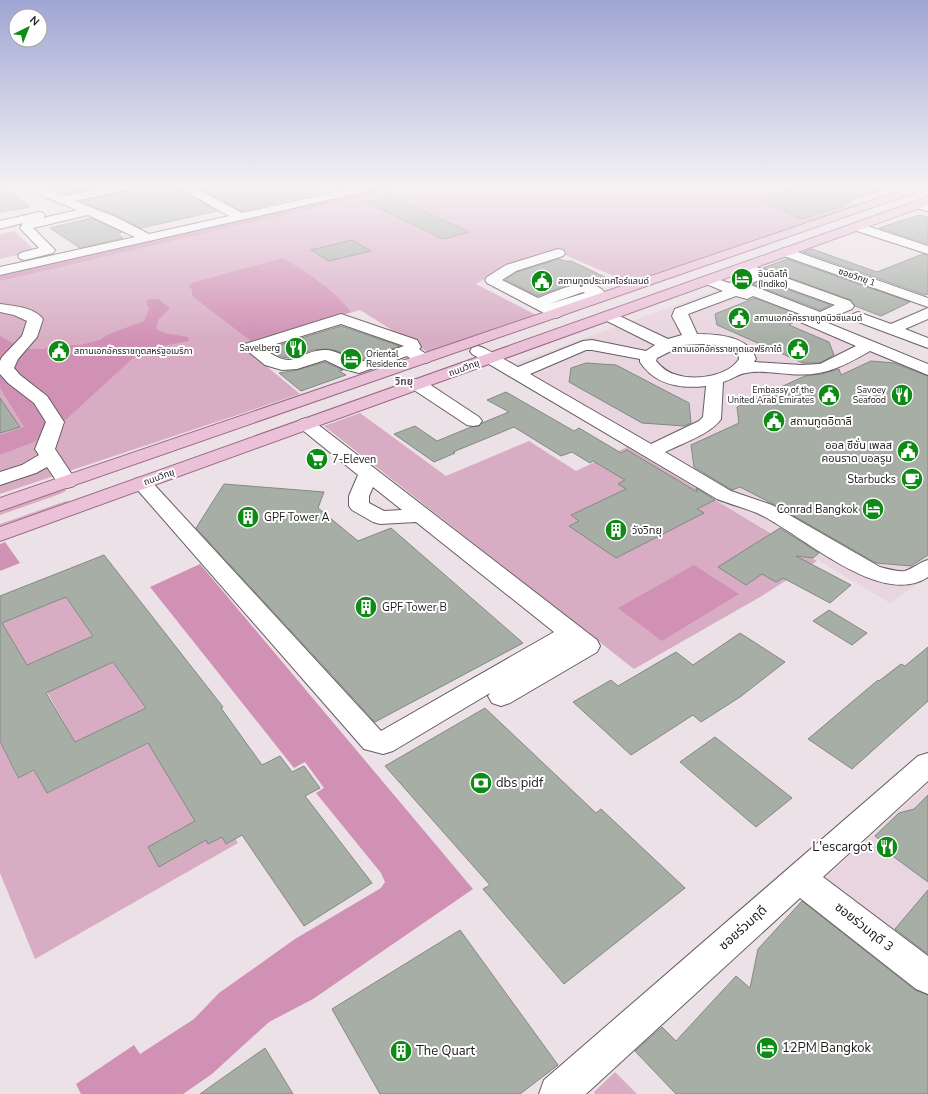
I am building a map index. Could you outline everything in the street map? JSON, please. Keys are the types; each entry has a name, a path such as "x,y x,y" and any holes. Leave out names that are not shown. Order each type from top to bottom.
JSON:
{"main road":[{"name":"ถนนวิทยุ","path":"0,534 76,492 423,359 547,309 775,238"},
{"name":"ถนนวิทยุ","path":"0,519 276,423 484,355 799,238"},
{"name":"ถนนวิทยุ","path":"514,344 608,316 826,238"},
{"name":"ถนนวิทยุ","path":"0,505 76,492 142,483 417,384 484,355"},
{"path":"276,423 312,422"}],"street":[{"path":"0,262 48,250 36,238"},
{"path":"0,271 148,238"},
{"path":"892,238 928,250"},
{"name":"ซอยวิทยุ 1","path":"786,252 928,305"},
{"path":"547,309 492,280 511,268 558,253"},
{"path":"745,267 848,306 820,317 735,284 763,274"},
{"path":"709,280 928,370"},
{"path":"692,339 680,316 680,312 736,291"},
{"path":"893,329 928,305"},
{"path":"0,308 18,311 35,319 29,337 10,357 6,369 14,379 41,400 55,422 46,443 45,450 76,492"},
{"path":"608,316 667,345"},
{"path":"858,317 928,343"},
{"path":"341,319 411,343 413,347 409,350 359,368 353,368 336,358 324,355 290,366 274,365 251,347 341,319"},
{"path":"517,374 583,346 592,346 649,356 667,345 683,340 710,338 736,345 746,351 748,356 747,363 742,368 715,379 688,382 673,380 660,375 648,362 649,356"},
{"path":"742,368 820,369 869,346"},
{"path":"409,350 423,359"},
{"path":"484,355 724,495 764,508 872,572 893,578 911,578 928,567"},
{"path":"650,452 705,425 712,419 715,379"},
{"path":"417,384 473,421"},
{"path":"312,422 368,474 588,646 501,696"},
{"path":"0,479 30,469 50,456"},
{"path":"368,474 359,496 359,506 380,518 420,515"},
{"path":"142,483 374,741 379,743 383,743 562,638 566,632 563,627"},
{"name":"ซอยร่วมฤดี","path":"558,1094 928,764"},
{"name":"ซอยร่วมฤดี 3","path":"799,878 928,977"}],"shaded area":[{"path":"0,238 21,238 33,249 30,252 0,259"},
{"path":"178,238 763,238 630,283 556,251 504,267 476,284 538,316 429,353 360,310 251,341 241,345 300,394 0,494 0,280"},
{"path":"283,258 328,289 351,312 251,341 192,296 192,290 188,286 195,282"},
{"path":"731,285 928,364 928,577 890,603 497,370"},
{"path":"158,299 170,308 158,320 156,329 164,333 188,337 189,341 160,347 133,358 60,425 34,442 0,455 0,435 24,427 0,388 0,336 23,349 43,349 56,345 80,345 100,340 109,334 144,321 149,309 147,300"},
{"path":"360,413 446,476 529,441 576,471 627,447 817,561 760,597 634,669 324,426"},
{"path":"65,488 66,491 60,494 0,515 0,508"},
{"path":"66,501 71,502 72,505 0,531 0,524"},
{"path":"5,542 20,563 0,571 0,544"},
{"path":"200,564 473,889 313,999 269,1022 212,1074 183,1094 81,1094 76,1084 134,1045 140,1054 194,1019 219,993 295,939 381,888 385,882 381,873 316,793 324,788 305,762 294,768 150,587"},
{"path":"694,565 739,594 662,641 618,608"},
{"path":"66,597 93,636 27,665 2,623"},
{"path":"113,662 146,708 75,742 47,692"},
{"path":"169,733 238,843 35,959 0,873 0,741 17,778 34,771 48,793"},
{"path":"928,784 928,966 819,884"},
{"path":"615,1072 637,1094 595,1094 594,1092"}],"building":[{"path":"65,238 123,238 80,248"},
{"path":"910,238 928,238 928,244"},
{"path":"352,240 371,251 329,261 311,250"},
{"path":"812,249 877,272 923,254 928,255 928,294 925,295 803,252"},
{"path":"559,259 571,261 609,279 594,284 572,284 538,296 505,280 517,272"},
{"path":"787,259 910,302 881,316 855,306 851,300 763,268"},
{"path":"763,281 831,305 820,310 752,284"},
{"path":"755,298 797,314 794,318 796,321 789,325 829,342 834,355 820,363 803,363 717,325 715,314"},
{"path":"341,326 400,346 358,361 337,351 328,349 313,350 288,358 282,357 266,349"},
{"path":"871,361 894,363 928,376 928,555 911,566 876,563 773,504 740,487 732,490 694,467 691,445 739,423 737,407 805,376 822,374 839,369 841,375"},
{"path":"325,362 343,370 339,371 346,375 301,391 279,373 297,370"},
{"path":"586,363 616,365 689,403 691,423 684,426 642,423 569,382 571,368"},
{"path":"506,392 574,431 579,428 621,453 627,450 697,492 696,488 715,500 697,509 704,513 616,558 569,526 579,521 571,515 626,489 618,484 625,480 593,461 590,463 572,452 561,456 514,427 453,452 455,453 434,462 394,434 415,426 437,441 471,427 479,426 482,423 509,412 487,400"},
{"path":"0,398 20,427 0,433"},
{"path":"224,484 324,492 318,508 358,541 391,528 523,643 375,722 196,528"},
{"path":"780,528 819,553 813,558 796,556 851,585 830,603 783,578 776,582 762,574 746,585 718,567"},
{"path":"104,555 223,707 221,708 262,765 280,756 292,772 304,766 320,788 305,796 372,883 304,926 242,835 226,844 222,837 208,844 206,840 159,867 148,847 195,821 148,743 47,793 34,770 18,778 0,741 0,596","holes":["66,597 93,636 27,665 2,623","113,662 146,708 75,742 46,693"]},
{"path":"829,610 867,633 852,645 813,621"},
{"path":"740,633 785,662 740,697 701,722 693,715 631,755 573,702 611,680 618,686 676,652 693,665"},
{"path":"928,647 928,701 852,769 808,739 878,680 879,681 901,664 905,666"},
{"path":"485,708 596,813 601,809 685,888 564,984 483,889 490,885 385,766"},
{"path":"715,737 792,798 756,827 680,762"},
{"path":"928,795 928,882 879,846 883,842 875,836 899,813 914,809"},
{"path":"928,890 928,954 895,929"},
{"path":"802,901 915,990 928,995 928,1094 676,1094 635,1051 662,1027 676,1041 736,976 750,988 758,949"},
{"path":"460,930 558,1065 520,1094 380,1094 332,1009"},
{"path":"265,1048 293,1094 200,1094"}],"waterway":[{"path":"0,277 169,238"}],"place":[{"name":"อินดิสโก้ (Indiko)","path":"742,279"},
{"name":"สถานทูตประเทศไอร์แลนด์","path":"542,281"},
{"name":"สถานเอกอัครราชทูตนิวซีแลนด์","path":"739,318"},
{"name":"Savelberg","path":"296,348"},
{"name":"สถานเอกอัครราชทูตแอฟริกาใต้","path":"798,349"},
{"name":"สถานเอกอัครราชทูตสหรัฐอเมริกา","path":"59,351"},
{"name":"Oriental Residence","path":"351,359"},
{"name":"Embassy of the United Arab Emirates","path":"829,395"},
{"name":"Savoey Seafood","path":"902,395"},
{"name":"สถานทูตอิตาลี","path":"774,421"},
{"name":"ออล ซีซั่น เพลส คอนราด บอลรูม","path":"908,451"},
{"name":"7-Eleven","path":"317,459"},
{"name":"Starbucks","path":"912,479"},
{"name":"Conrad Bangkok","path":"873,509"},
{"name":"GPF Tower A","path":"248,517"},
{"name":"วังวิทยุ","path":"616,530"},
{"name":"GPF Tower B","path":"366,607"},
{"name":"dbs pidf","path":"481,783"},
{"name":"L'escargot","path":"887,847"},
{"name":"12PM Bangkok","path":"767,1048"},
{"name":"The Quart","path":"401,1051"}],"district":[{"name":"วิทยุ","path":"404,382"}]}
